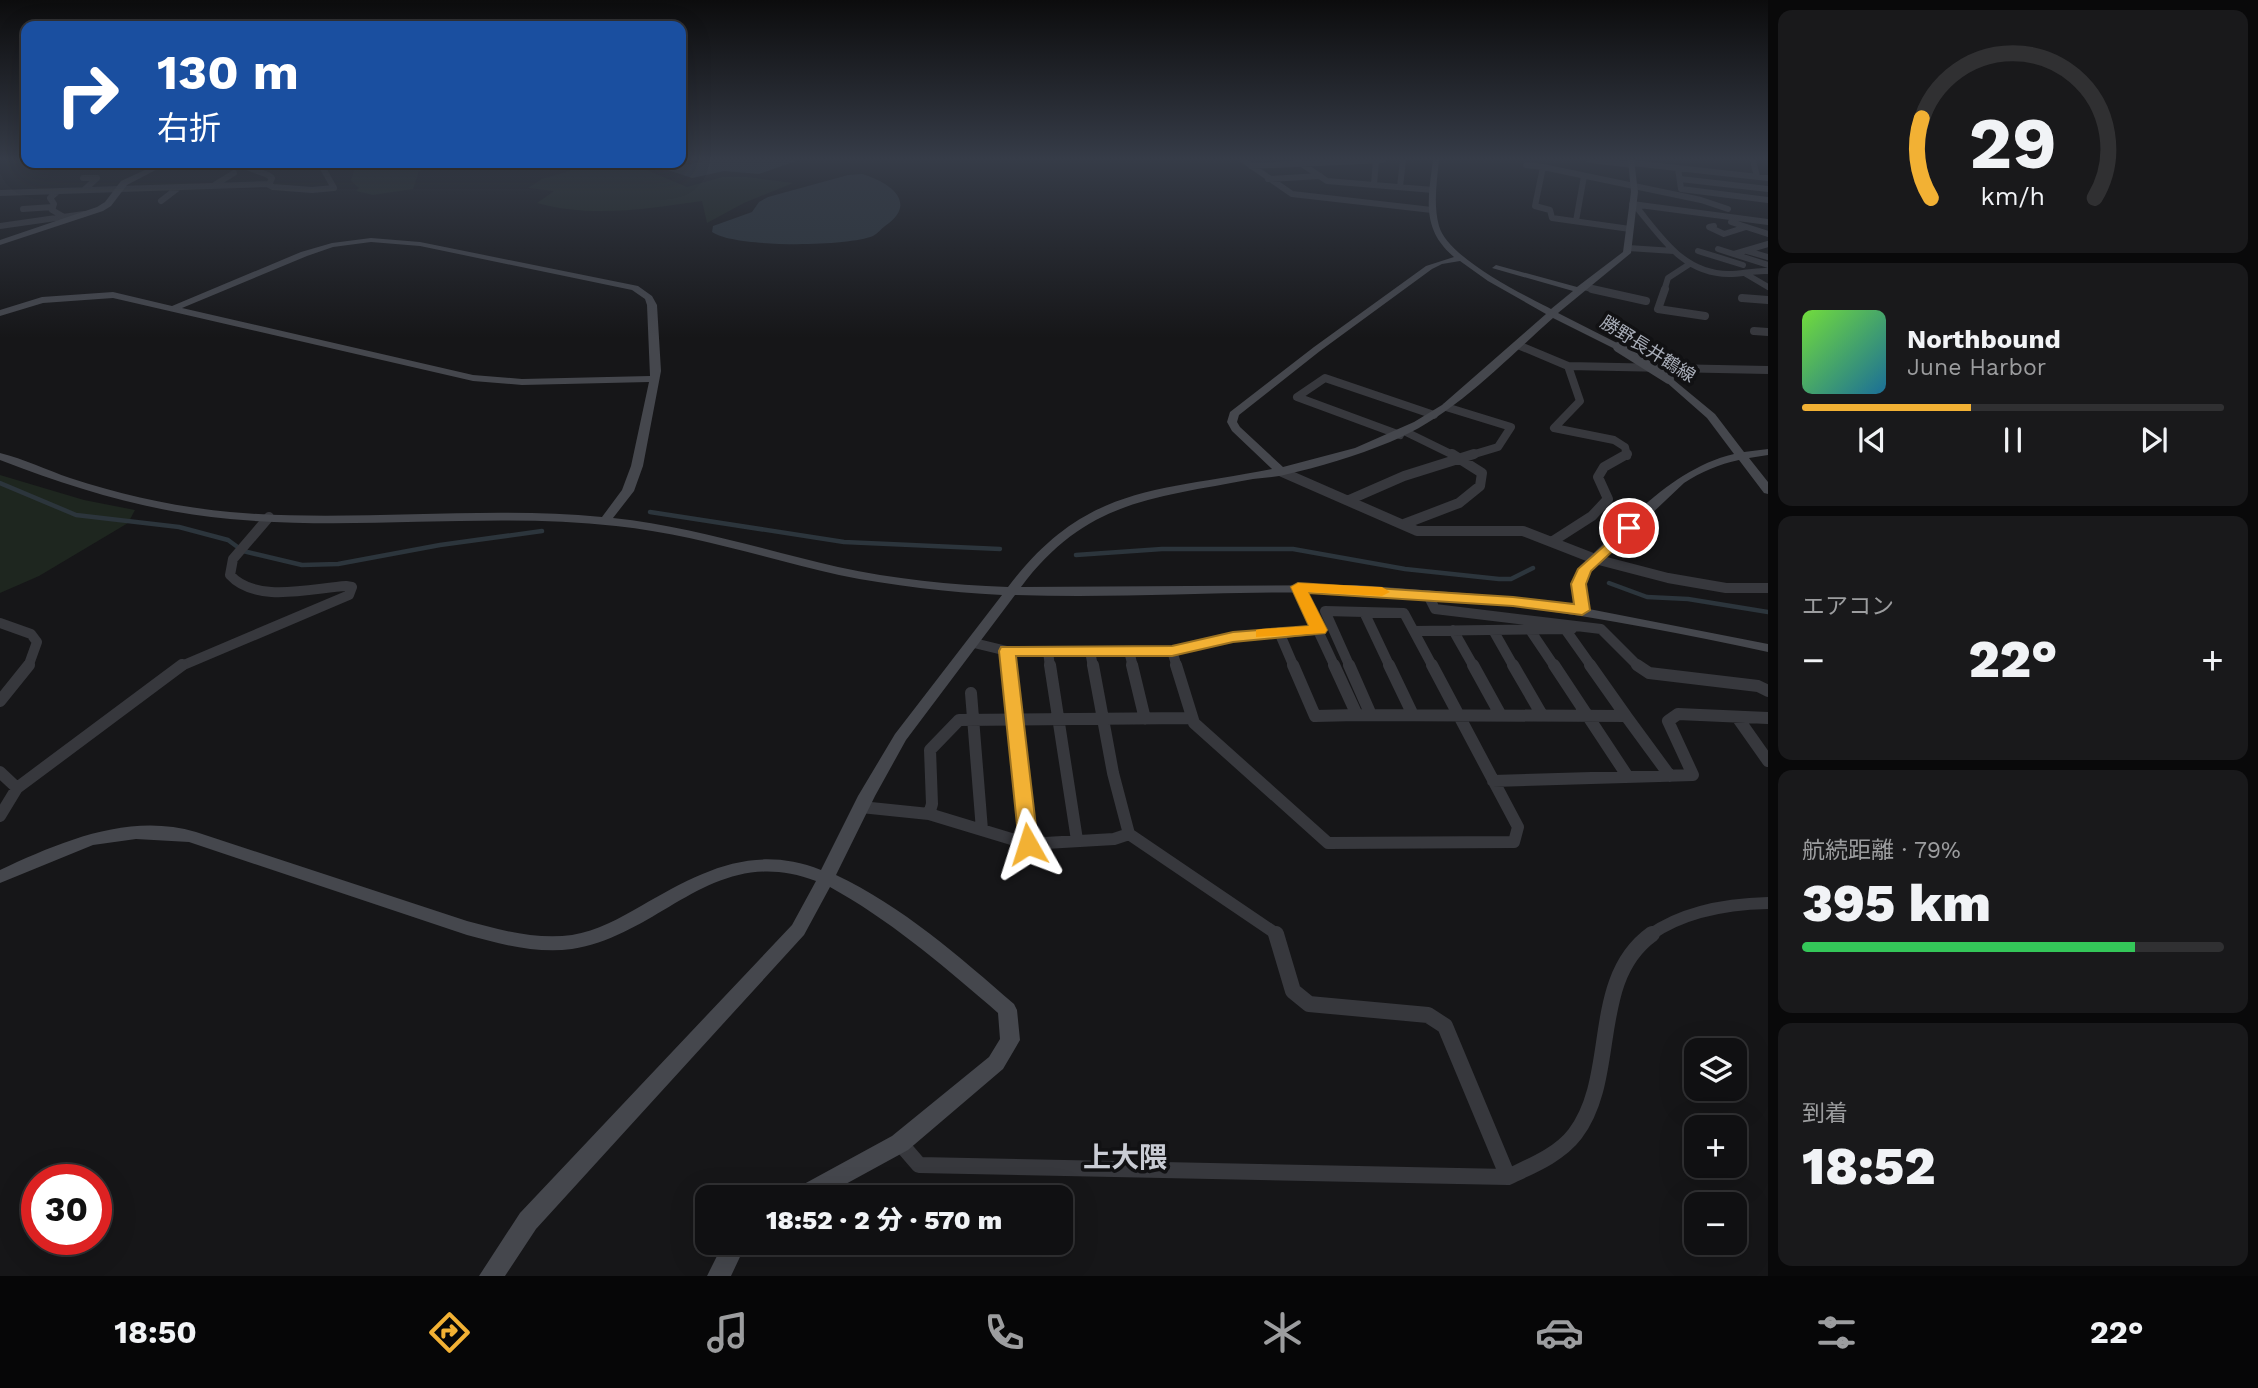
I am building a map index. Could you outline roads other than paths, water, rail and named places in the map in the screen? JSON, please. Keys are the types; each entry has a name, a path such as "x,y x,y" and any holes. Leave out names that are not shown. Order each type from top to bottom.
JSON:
{"street":[{"path":"0,226 46,220"},
{"path":"0,243 70,220"},
{"path":"1434,220 1439,237 1460,259"},
{"path":"1561,220 1630,229"},
{"path":"491,1276 528,1221 798,930 829,878 861,807 892,750 974,643 1009,592 1049,545 1073,524 1099,510 1132,499 1282,472 1342,457 1403,434 1440,411 1582,288 1627,253 1631,220"},
{"path":"1645,220 1657,237 1688,265 1713,272 1767,269"},
{"path":"1716,220 1768,234"},
{"path":"1750,220 1768,222"},
{"path":"1714,226 1709,227 1724,234 1746,227"},
{"path":"174,308 321,248 371,240 402,241 635,288 649,298 652,305 655,379 634,480 604,522"},
{"path":"1721,258 1768,244"},
{"path":"1759,246 1768,249"},
{"path":"1628,248 1674,251"},
{"path":"1718,249 1767,269"},
{"path":"1746,250 1768,257"},
{"path":"1698,251 1721,258 1768,286"},
{"path":"1460,259 1434,262 1413,281 1317,349 1234,414 1232,422 1236,429 1282,472 1417,531 1523,531 1595,559 1704,585 1768,588"},
{"name":"勝野長井鶴線","path":"1460,259 1618,347 1668,379 1711,416 1744,455 1768,490"},
{"path":"1688,265 1668,278 1658,309 1684,316 1705,316"},
{"path":"1496,268 1646,301"},
{"path":"0,313 42,300 82,295 113,295 473,377 522,382 655,379"},
{"path":"1742,298 1768,300"},
{"path":"1754,331 1768,332"},
{"path":"1518,345 1568,366 1768,370"},
{"path":"1553,541 1592,516 1608,499 1598,477 1604,467 1627,456 1625,447 1614,440 1554,428 1580,401 1578,387 1569,375 1568,366"},
{"path":"1349,500 1404,476 1460,458 1498,447 1511,427 1440,411 1325,378 1297,397 1403,434 1460,458 1482,473 1480,486 1459,503 1404,524"},
{"path":"1582,610 1578,584 1585,569 1698,468 1744,455 1768,452"},
{"path":"0,456 70,483 180,509 269,517 509,516 604,522 924,585 1009,592 1298,587 1428,595 1582,610 1768,648"},
{"path":"0,816 17,788 173,670 205,654 349,595 352,587 346,586 266,589 246,588 236,582 230,575 233,559 269,517"},
{"path":"1298,587 1357,715"},
{"path":"1428,595 1435,609 1444,612 1474,611 1601,629 1611,634 1640,669 1649,673 1758,686 1768,691"},
{"path":"1172,651 1191,719 1328,843 1514,842 1518,827 1404,613 1325,611 1371,715"},
{"path":"1364,612 1413,715"},
{"path":"0,623 31,634 37,642 36,650 14,687 0,701"},
{"path":"1566,629 1670,776"},
{"path":"1414,631 1601,629"},
{"path":"974,643 1007,651 1172,651 1233,637 1319,630"},
{"path":"1453,630 1500,715"},
{"path":"1493,630 1542,715"},
{"path":"1530,630 1628,777"},
{"path":"1279,632 1315,716 1626,716"},
{"path":"1007,651 1028,844"},
{"path":"1048,651 1076,840"},
{"path":"1090,651 1129,834 1278,935 1293,992 1309,1004 1428,1016 1446,1026 1508,1177"},
{"path":"1129,651 1145,719"},
{"path":"971,693 982,830"},
{"path":"1493,781 1693,775 1668,721 1678,714 1768,718"},
{"path":"1737,717 1768,761"},
{"path":"929,814 932,804 930,750 959,720 1191,719"},
{"path":"0,772 17,788"},
{"path":"861,807 929,814 1028,844 1114,839 1129,834"},
{"path":"0,877 76,842 150,830 190,836 491,937 560,943 584,939 624,922 709,874 749,864 786,864 829,878 860,893 974,979 1007,1010 1010,1040 996,1063 900,1143 823,1185"},
{"path":"900,1143 919,1164 1508,1177 1538,1163 1574,1136 1590,1102 1616,990 1632,953 1656,932 1688,913 1768,903"},
{"path":"719,1276 730,1255"}],"waterway":[{"path":"0,483 76,515 179,527 228,540 243,551 302,565 338,564 440,545 542,531"},
{"path":"650,512 844,542 1000,549"},
{"path":"1076,555 1162,549 1293,549 1405,569 1499,579 1511,579 1533,568"},
{"path":"1609,583 1647,597 1688,599 1768,612"}],"district":[{"name":"上大隈","path":"1125,1157"}]}
